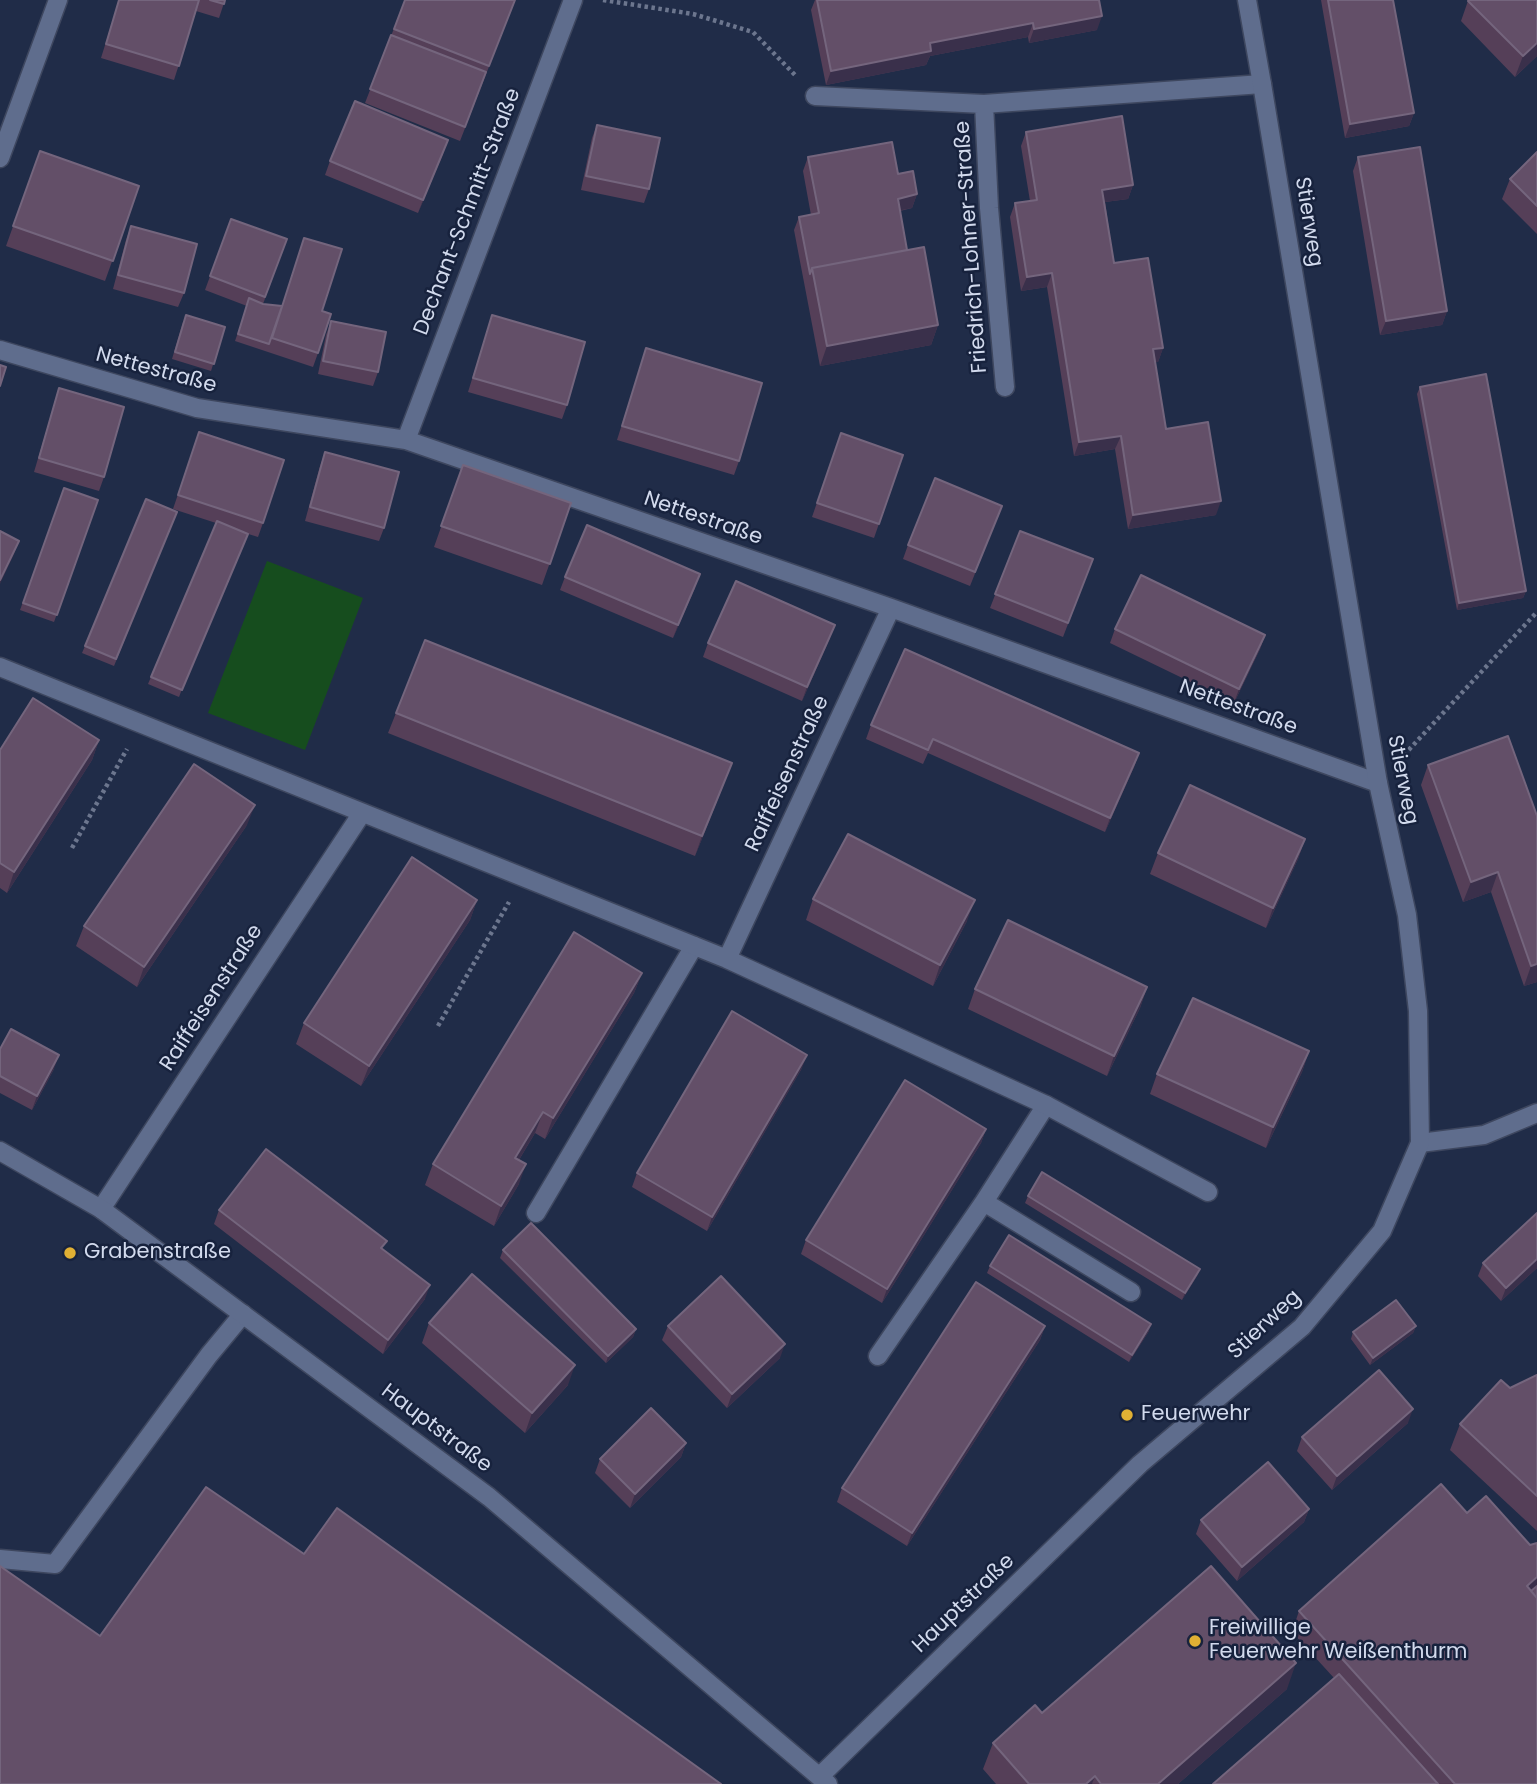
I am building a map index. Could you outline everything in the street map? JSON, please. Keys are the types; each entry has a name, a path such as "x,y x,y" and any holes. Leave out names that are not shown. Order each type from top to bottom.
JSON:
{"street":[{"path":"0,158 58,0"},
{"name":"Dechant-Schmitt-Straße","path":"406,440 573,0"},
{"name":"Stierweg","path":"1140,1464 1302,1327 1382,1231 1420,1143 1418,1011 1407,915 1378,783 1247,0"},
{"name":"Friedrich-Lohner-Straße","path":"815,96 984,104 1262,84"},
{"name":"Friedrich-Lohner-Straße","path":"984,104 989,208 1005,387"},
{"name":"Nettestraße","path":"0,350 197,408 406,440 891,608 1378,783"},
{"name":"Raiffeisenstraße","path":"727,959 891,608"},
{"path":"0,667 727,959 1046,1105 1208,1192"},
{"name":"Raiffeisenstraße","path":"101,1209 362,813"},
{"path":"536,1213 694,946"},
{"path":"878,1356 984,1202 1046,1105"},
{"path":"1420,1143 1484,1135 1537,1112"},
{"name":"Hauptstraße","path":"0,1151 101,1209 489,1497 824,1780 1140,1464"},
{"path":"984,1202 1131,1292"},
{"path":"0,1559 55,1564 209,1355 243,1314"}],"path":[{"path":"603,0 693,14 753,32 815,96"},
{"path":"1378,783 1537,612"},
{"path":"72,848 141,724"},
{"path":"438,1026 523,877"}],"green space":[{"path":"267,561 363,598 305,750 208,713"}],"building":[{"path":"119,0 199,0 179,66 106,44"},
{"path":"405,0 515,0 489,66 394,29"},
{"path":"817,0 1099,0 1102,16 1034,29 1033,23 930,43 931,51 831,71"},
{"path":"1328,0 1393,0 1414,113 1350,124"},
{"path":"1469,0 1537,0 1537,43 1523,56"},
{"path":"391,35 486,72 465,127 370,89"},
{"path":"355,101 448,140 423,200 330,161"},
{"path":"1122,116 1133,185 1102,190 1114,263 1148,258 1163,348 1153,349 1166,429 1208,422 1221,501 1133,515 1121,436 1079,442 1052,273 1027,277 1015,203 1037,200 1026,132"},
{"path":"597,125 660,138 649,189 586,176"},
{"path":"892,142 898,174 913,171 917,194 898,199 907,250 812,268 810,274 799,217 819,213 808,157"},
{"path":"1420,147 1447,311 1386,321 1358,157"},
{"path":"40,151 139,186 113,261 13,226"},
{"path":"1537,152 1537,206 1510,179"},
{"path":"231,219 287,239 265,297 210,276"},
{"path":"131,226 197,244 184,293 118,275"},
{"path":"304,238 342,249 322,311 331,314 318,353 272,338"},
{"path":"924,247 938,325 827,346 812,268"},
{"path":"249,298 263,304 282,306 269,344 238,334"},
{"path":"186,315 225,327 214,364 175,352"},
{"path":"492,315 585,342 567,405 473,378"},
{"path":"331,321 386,332 378,372 323,361"},
{"path":"646,348 762,383 739,461 622,426"},
{"path":"0,365 6,367 0,386"},
{"path":"1486,374 1526,591 1459,603 1420,387"},
{"path":"59,388 124,407 104,477 39,458"},
{"path":"199,432 284,460 263,523 178,495"},
{"path":"841,433 903,455 879,524 817,503"},
{"path":"325,452 399,472 384,528 310,507"},
{"path":"463,465 571,503 550,564 441,526"},
{"path":"935,478 1002,506 975,572 908,545"},
{"path":"64,488 98,500 57,615 23,603"},
{"path":"146,499 177,512 116,659 85,646"},
{"path":"217,521 248,534 182,690 151,677"},
{"path":"587,525 700,574 678,625 565,577"},
{"path":"0,531 19,541 0,580"},
{"path":"1020,531 1093,559 1068,623 995,594"},
{"path":"1141,575 1265,635 1239,689 1115,629"},
{"path":"736,581 835,625 807,687 708,643"},
{"path":"425,640 732,763 702,836 396,713"},
{"path":"905,649 1139,753 1110,818 933,739 928,750 871,725"},
{"path":"33,698 99,740 14,872 0,863 0,750"},
{"path":"1508,736 1537,816 1537,964 1531,966 1498,872 1471,882 1428,765"},
{"path":"194,764 255,805 144,967 84,926"},
{"path":"1190,785 1305,839 1273,908 1158,853"},
{"path":"848,834 975,900 940,965 813,899"},
{"path":"412,857 477,900 369,1066 304,1023"},
{"path":"1008,920 1147,987 1114,1056 975,989"},
{"path":"574,932 642,973 553,1118 543,1112 515,1158 526,1164 501,1206 433,1164"},
{"path":"1193,998 1309,1051 1273,1127 1157,1074"},
{"path":"732,1011 807,1055 712,1217 637,1173"},
{"path":"11,1029 59,1055 37,1096 0,1076 0,1049"},
{"path":"905,1080 986,1129 887,1289 806,1240"},
{"path":"266,1149 387,1241 381,1248 430,1285 388,1340 219,1210"},
{"path":"1042,1172 1200,1269 1185,1293 1028,1196"},
{"path":"1537,1213 1537,1259 1506,1288 1483,1263"},
{"path":"531,1223 636,1329 608,1356 503,1250"},
{"path":"1009,1235 1151,1324 1132,1355 990,1266"},
{"path":"472,1274 575,1365 532,1413 429,1323"},
{"path":"721,1276 785,1344 732,1394 668,1326"},
{"path":"976,1282 1045,1326 912,1533 842,1488"},
{"path":"1396,1300 1416,1326 1373,1358 1353,1332"},
{"path":"1379,1370 1413,1409 1337,1476 1302,1437"},
{"path":"1537,1375 1537,1496 1460,1424 1501,1380 1510,1388"},
{"path":"651,1408 686,1443 635,1494 600,1459"},
{"path":"1268,1462 1309,1509 1242,1567 1201,1520"},
{"path":"1441,1484 1467,1513 1486,1496 1530,1545 1537,1543 1537,1577 1527,1586 1537,1598 1537,1784 1455,1784 1299,1611"},
{"path":"206,1487 304,1554 337,1508 721,1784 0,1784 0,1566 100,1636"},
{"name":"Freiwillige Feuerwehr Weißenthurm","path":"1211,1566 1296,1663 1158,1784 1101,1784 1095,1776 1086,1784 1029,1784 993,1743 1035,1705 1042,1713"},
{"path":"1537,1586 1537,1598 1531,1591"},
{"path":"1339,1674 1438,1784 1213,1784"}],"place":[{"name":"Grabenstraße","path":"70,1253"},
{"name":"Feuerwehr","path":"1127,1415"},
{"name":"Freiwillige Feuerwehr Weißenthurm","path":"1195,1641"}]}
